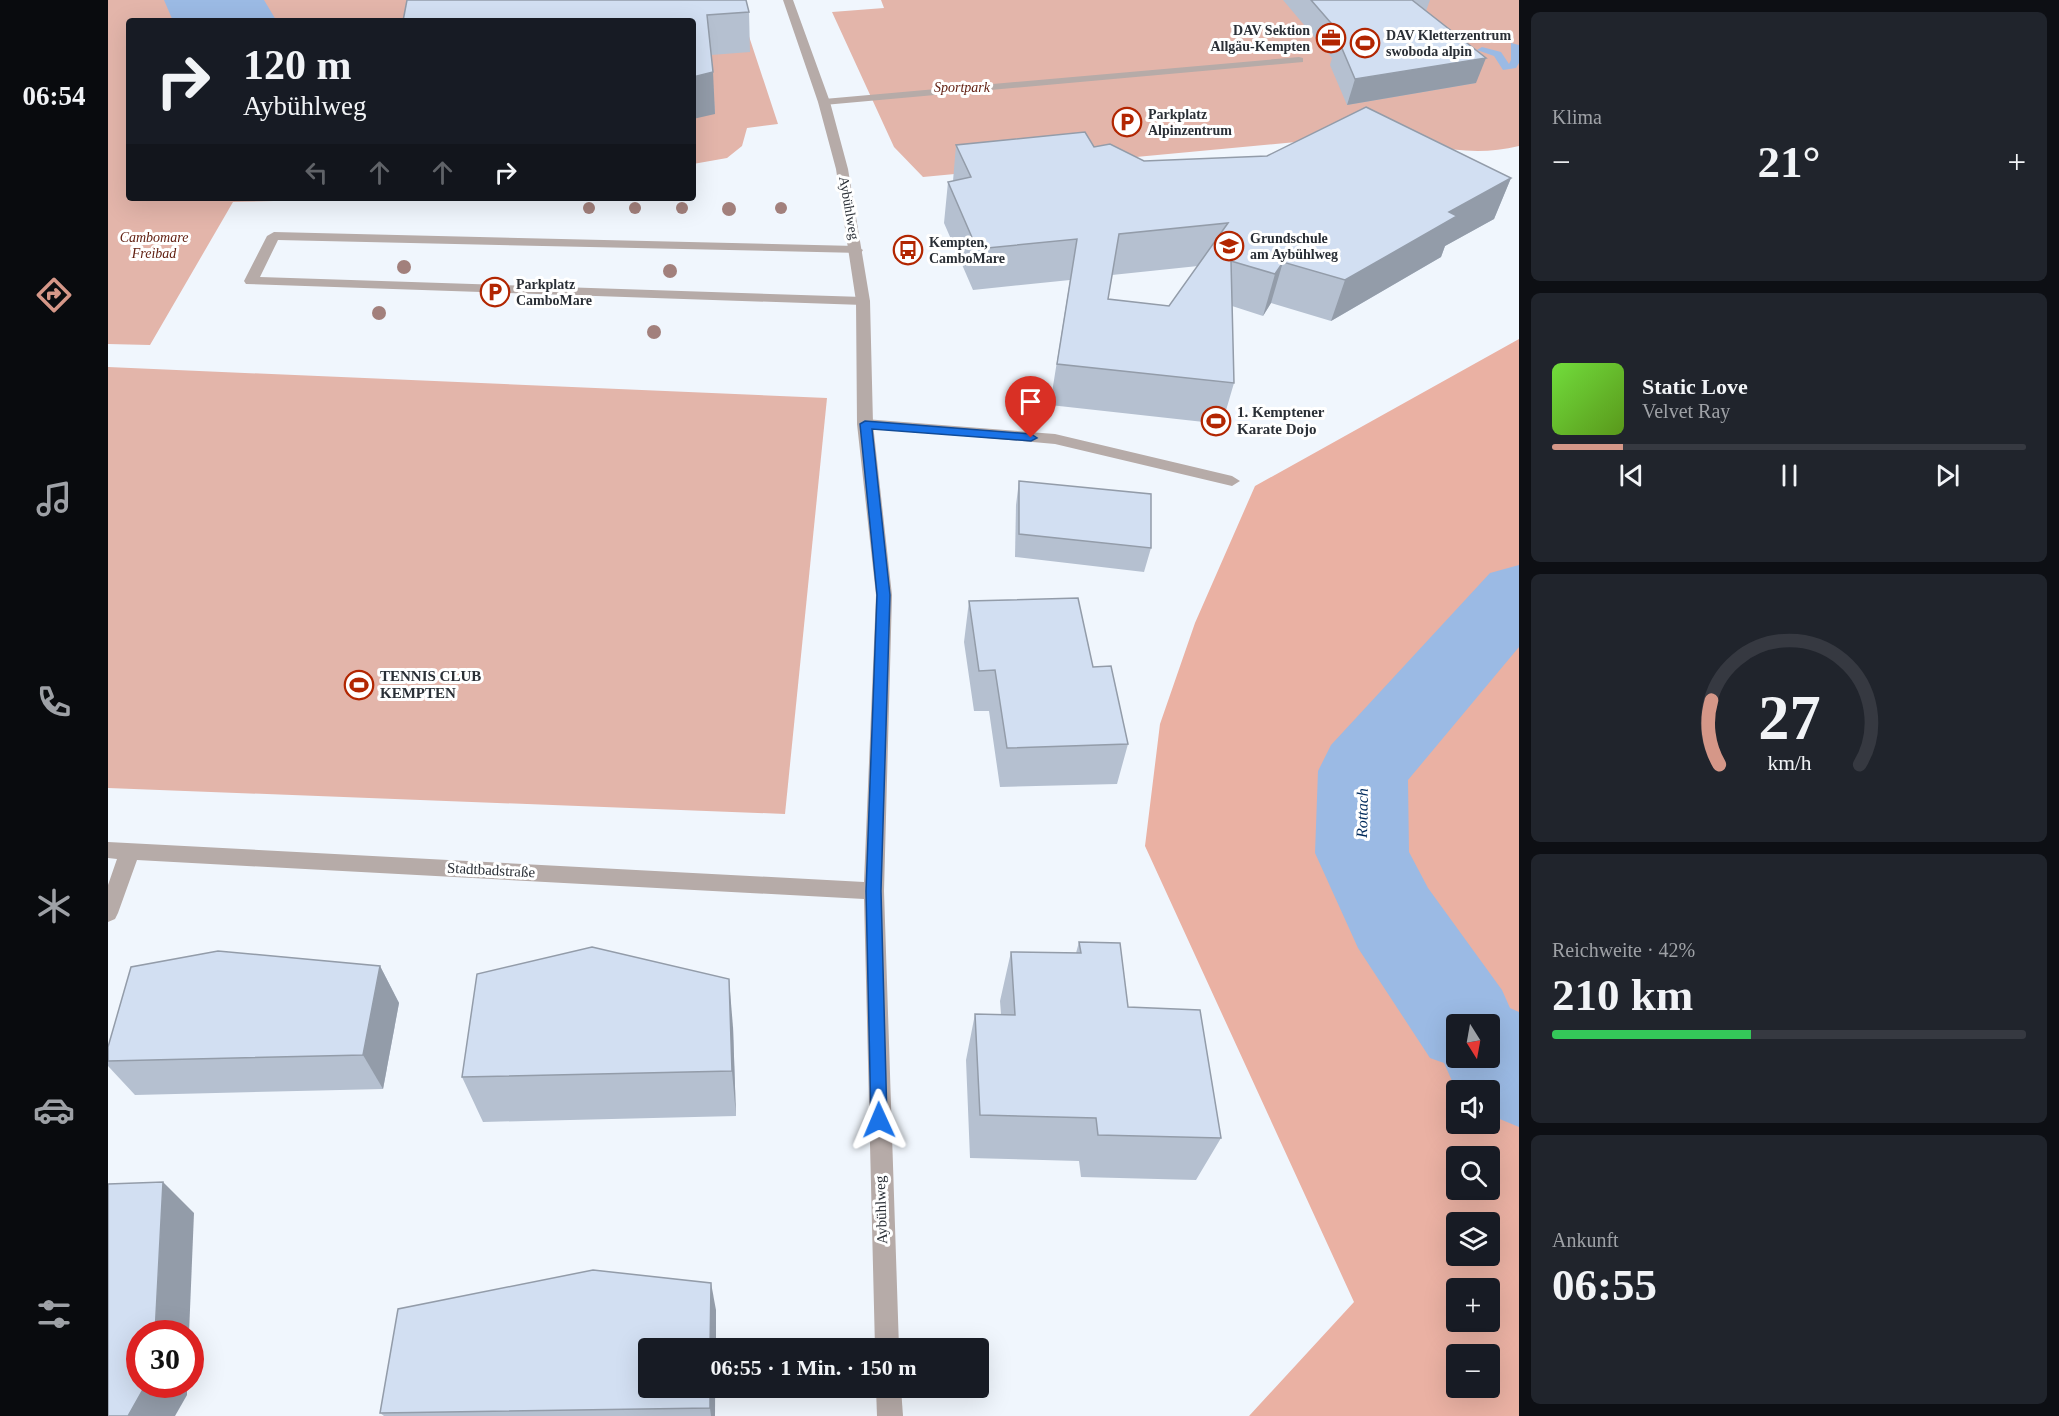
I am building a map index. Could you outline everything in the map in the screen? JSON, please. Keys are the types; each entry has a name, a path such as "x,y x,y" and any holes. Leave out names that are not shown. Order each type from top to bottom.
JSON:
{"street":[{"name":"Aybühlweg","path":"788,0 824,102 842,169 863,301 865,424 884,595 874,891 887,1338"},
{"path":"824,102 1299,60"},
{"path":"856,250 274,236 251,281 863,301"},
{"path":"865,424 1055,439 1232,481"},
{"name":"Stadtbadstraße","path":"108,850 874,891"},
{"path":"108,913 130,851"},
{"path":"889,1398 890,1416"}],"green space":[{"name":"Cambomare Freibad","path":"108,0 737,0 778,124 747,128 742,146 727,158 696,163 696,18 126,18 126,201 273,201 233,202 150,345 108,344"},
{"name":"Sportpark","path":"881,0 1519,0 1519,146 1466,151 1381,134 923,177 894,147 832,12 884,8"},
{"name":"TENNIS CLUB KEMPTEN","path":"108,367 827,398 785,814 108,788"}],"shaded area":[{"path":"1519,339 1519,1416 1249,1416 1354,1302 1145,846 1160,724 1195,623 1255,486"}],"water":[{"path":"164,0 264,0 275,18 172,18"}],"building":[{"path":"407,0 746,0 749,12 707,15 713,72 696,76 696,18 404,18"},
{"name":"DAV Kletterzentrum swoboda alpin","path":"1311,0 1412,0 1486,58 1355,79 1338,39 1344,38"},
{"path":"1366,107 1511,178 1449,212 1457,216 1345,280 1283,262 1275,274 1231,261 1234,383 1057,364 1077,239 977,249 948,182 971,177 956,145 1085,132 1094,147 1110,144 1144,161 1267,156","holes":["1228,223 1169,306 1108,299 1119,234"]},
{"path":"1019,481 1151,494 1151,548 1019,534"},
{"path":"1078,598 1093,667 1111,666 1128,744 1007,748 995,670 979,671 969,601"},
{"path":"1079,942 1120,943 1128,1007 1200,1010 1221,1138 1098,1135 1096,1118 980,1115 975,1014 1015,1015 1011,952 1081,953"},
{"path":"592,947 729,979 732,1071 462,1077 477,974"},
{"path":"218,951 380,966 363,1055 108,1061 108,1047 131,967"},
{"path":"163,1182 156,1320 126,1320 126,1398 138,1398 128,1416 108,1416 108,1184"},
{"path":"593,1270 711,1283 710,1338 638,1338 638,1398 710,1398 710,1408 380,1413 398,1309"}],"waterway":[{"path":"1482,50 1498,54 1506,68 1513,66 1516,60 1514,45"},
{"name":"Rottach","path":"1459,1014 1393,918 1362,853 1363,771 1465,652 1519,594"},
{"name":"Rottach","path":"1500,1059 1519,1077"}],"place":[{"name":"DAV Sektion Allgäu-Kempten","path":"1331,38"},
{"name":"DAV Kletterzentrum swoboda alpin","path":"1365,43"},
{"name":"Parkplatz Alpinzentrum","path":"1127,122"},
{"name":"Grundschule am Aybühlweg","path":"1229,246"},
{"name":"Kempten, CamboMare","path":"908,250"},
{"name":"Parkplatz CamboMare","path":"495,292"},
{"name":"1. Kemptener Karate Dojo","path":"1216,421"},
{"name":"TENNIS CLUB KEMPTEN","path":"359,685"}],"route":[{"path":"879,1120 874,891 884,595 865,424 1031,438"}]}
